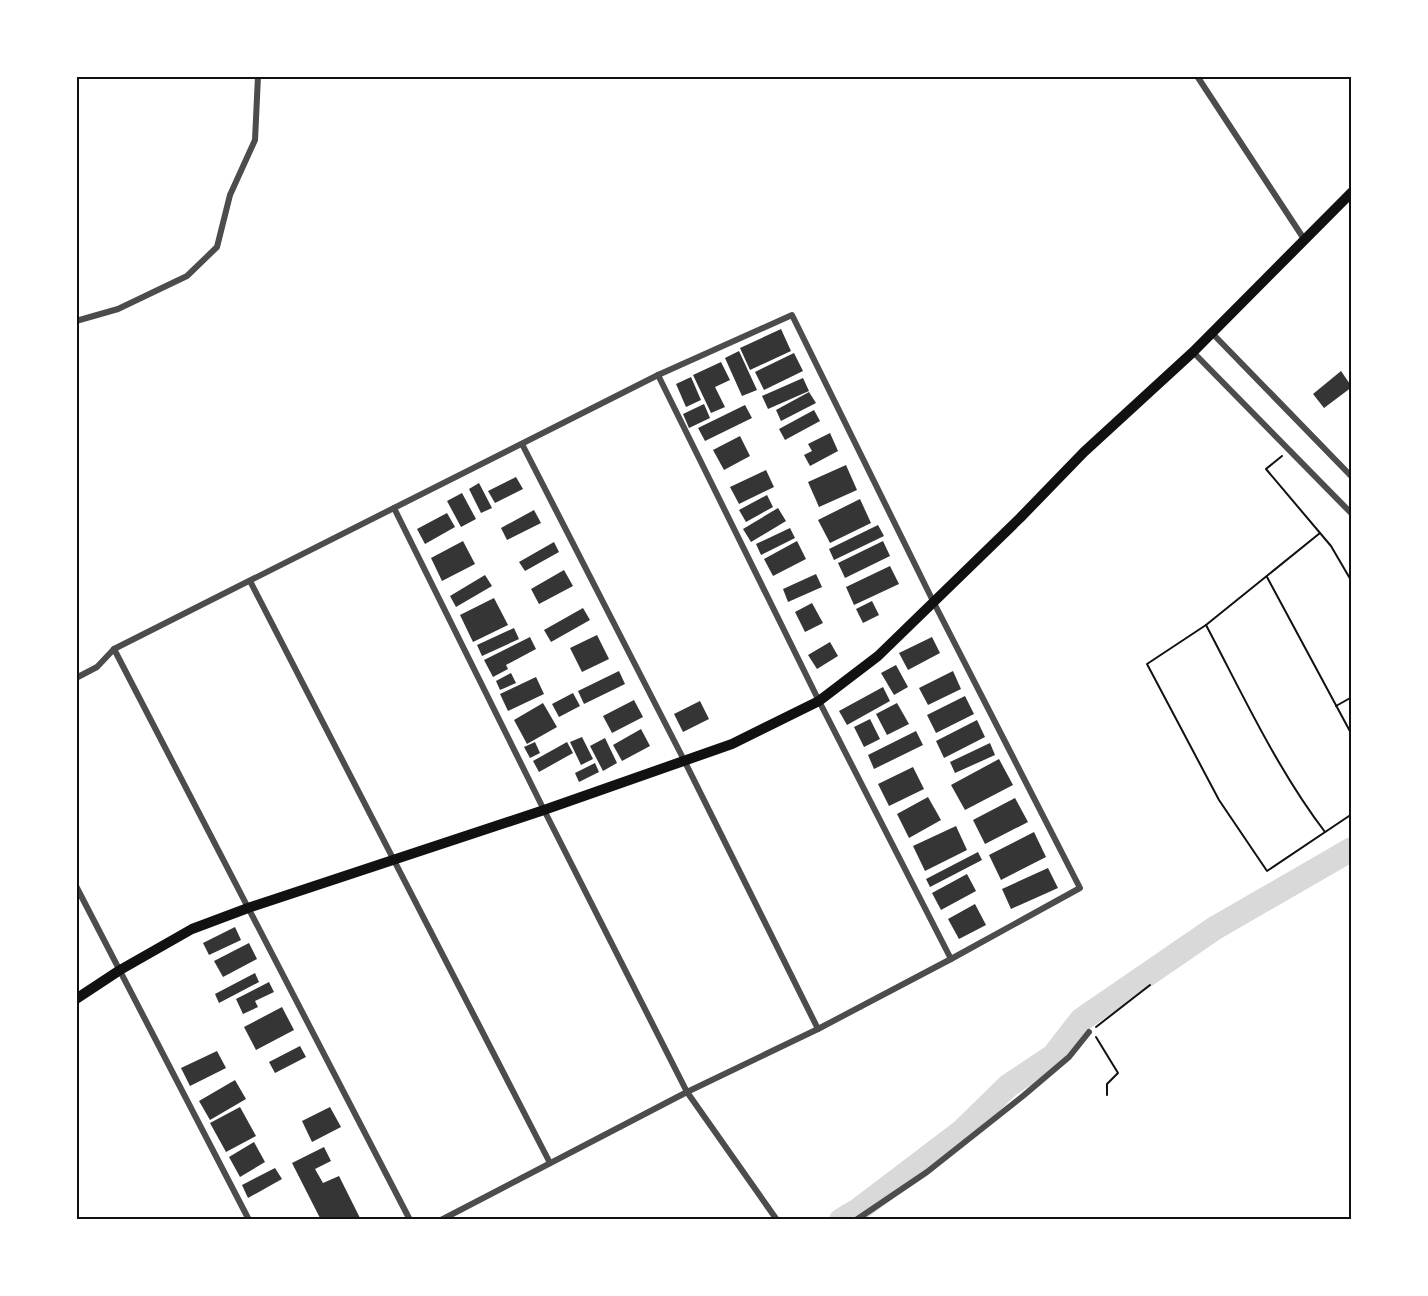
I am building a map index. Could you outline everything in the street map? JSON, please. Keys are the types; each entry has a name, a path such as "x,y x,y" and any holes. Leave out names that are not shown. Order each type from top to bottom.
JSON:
{"highway":[{"path":"76,999 120,970 192,929 732,744 819,701 878,656 1020,518 1084,452 1193,352 1352,192"}],"street":[{"path":"76,321 118,309 187,276 217,247 230,195 255,140 258,76"},
{"path":"1197,76 1304,239"},
{"path":"76,678 97,667 114,649 658,375 792,315 933,601 1080,888 818,1029 687,1092 441,1220"},
{"path":"1212,332 1352,477"},
{"path":"1193,352 1352,514"},
{"path":"658,375 819,701 951,959"},
{"path":"522,444 684,760 818,1029"},
{"path":"394,508 687,1092 777,1220"},
{"path":"250,581 550,1163"},
{"path":"114,649 410,1220"},
{"path":"76,885 249,1220"},
{"path":"856,1220 927,1172 1023,1096 1069,1057 1089,1032"}],"path":[{"path":"1289,451 1266,469 1331,546 1352,582"},
{"path":"1320,534 1206,625 1147,664 1219,800 1267,871 1352,814"},
{"path":"1267,577 1352,735"},
{"path":"1206,625 1260,727 1309,812 1324,832"},
{"path":"1335,706 1352,697"},
{"path":"1107,1095 1107,1084 1119,1073 1099,1039 1089,1032 1149,985"}],"building":[{"path":"781,329 791,351 750,370 740,348"},
{"path":"739,351 757,390 742,396 725,358"},
{"path":"794,353 803,371 764,390 755,372"},
{"path":"721,362 730,380 715,387 725,407 711,413 693,375"},
{"path":"1341,371 1352,387 1324,408 1313,394"},
{"path":"691,377 701,400 686,407 676,384"},
{"path":"803,378 809,391 768,409 762,396"},
{"path":"809,392 816,403 781,421 776,410"},
{"path":"704,404 710,418 689,428 683,414"},
{"path":"745,405 752,418 705,441 698,428"},
{"path":"814,410 820,421 785,440 779,429"},
{"path":"830,433 838,451 810,466 804,455 812,451 808,444"},
{"path":"740,436 750,456 724,470 713,450"},
{"path":"846,465 857,490 819,507 808,482"},
{"path":"766,470 774,487 739,504 730,487"},
{"path":"516,477 523,489 495,503 488,491"},
{"path":"479,483 492,508 481,513 469,489"},
{"path":"462,493 476,519 461,527 447,501"},
{"path":"767,495 773,507 746,522 739,510"},
{"path":"860,499 871,523 830,543 818,520"},
{"path":"778,508 786,521 751,542 743,529"},
{"path":"534,510 541,523 507,540 501,528"},
{"path":"447,513 455,527 425,544 417,529"},
{"path":"878,525 884,536 834,560 829,549"},
{"path":"790,528 795,538 761,555 756,544"},
{"path":"463,541 475,564 442,581 431,558"},
{"path":"797,541 806,559 773,576 764,559"},
{"path":"883,541 890,556 845,578 838,563"},
{"path":"554,542 559,552 525,571 519,562"},
{"path":"890,566 899,584 854,605 846,587"},
{"path":"564,570 573,586 539,604 531,589"},
{"path":"816,574 822,587 788,602 783,589"},
{"path":"485,575 492,586 456,607 450,596"},
{"path":"494,598 508,625 473,642 460,615"},
{"path":"872,601 879,615 863,623 856,609"},
{"path":"812,603 823,623 805,632 795,612"},
{"path":"583,608 590,620 551,642 544,630"},
{"path":"514,628 519,639 482,656 477,645"},
{"path":"597,635 609,659 582,672 570,648"},
{"path":"530,637 536,649 506,665 508,669 493,677 484,660"},
{"path":"932,637 940,653 908,670 899,653"},
{"path":"830,642 838,656 817,669 808,655"},
{"path":"896,665 908,687 894,695 881,673"},
{"path":"619,671 625,684 584,704 578,691"},
{"path":"953,671 961,689 928,705 919,688"},
{"path":"511,673 516,683 500,690 496,681"},
{"path":"536,677 544,694 508,711 500,694"},
{"path":"883,687 890,701 847,725 839,711"},
{"path":"573,693 580,706 559,717 552,704"},
{"path":"965,696 974,714 936,733 927,715"},
{"path":"634,700 643,717 612,733 603,716"},
{"path":"700,701 709,719 683,732 674,714"},
{"path":"543,703 557,727 527,744 514,720"},
{"path":"897,703 909,724 887,735 876,714"},
{"path":"870,719 880,739 864,747 854,727"},
{"path":"977,720 985,737 944,758 936,741"},
{"path":"641,729 650,746 622,761 613,745"},
{"path":"916,731 923,745 874,769 868,755"},
{"path":"582,737 593,759 581,765 570,742"},
{"path":"605,738 617,763 603,771 590,746"},
{"path":"535,742 540,753 530,758 524,747"},
{"path":"567,742 573,753 539,772 533,761"},
{"path":"990,743 995,755 955,773 950,762"},
{"path":"999,759 1013,785 965,810 951,785"},
{"path":"595,763 599,772 579,782 575,773"},
{"path":"913,767 924,789 889,806 878,784"},
{"path":"928,797 941,820 909,838 897,814"},
{"path":"1015,798 1028,822 985,844 973,820"},
{"path":"956,826 967,850 925,871 913,846"},
{"path":"1034,832 1046,857 1001,880 989,855"},
{"path":"978,852 982,860 930,887 926,879"},
{"path":"1048,868 1058,888 1011,909 1002,889"},
{"path":"967,874 976,891 941,910 932,893"},
{"path":"975,904 986,925 959,939 948,919"},
{"path":"235,927 241,940 209,955 203,943"},
{"path":"249,943 257,959 223,977 214,961"},
{"path":"255,973 259,982 219,1003 215,994"},
{"path":"269,982 274,992 255,1001 258,1007 243,1014 236,999"},
{"path":"282,1007 294,1030 256,1050 244,1027"},
{"path":"300,1046 306,1057 275,1073 269,1062"},
{"path":"217,1051 226,1068 190,1086 181,1068"},
{"path":"235,1080 246,1099 210,1120 199,1101"},
{"path":"240,1107 256,1136 226,1152 210,1123"},
{"path":"330,1107 341,1127 312,1142 302,1121"},
{"path":"254,1142 265,1162 240,1177 229,1157"},
{"path":"324,1147 331,1161 315,1169 323,1183 339,1176 361,1220 321,1220 292,1163"},
{"path":"275,1168 282,1179 248,1198 242,1185"}],"waterway":[{"path":"841,1220 858,1210 962,1131 1008,1086 1053,1056 1081,1020 1215,928 1352,849"}]}
